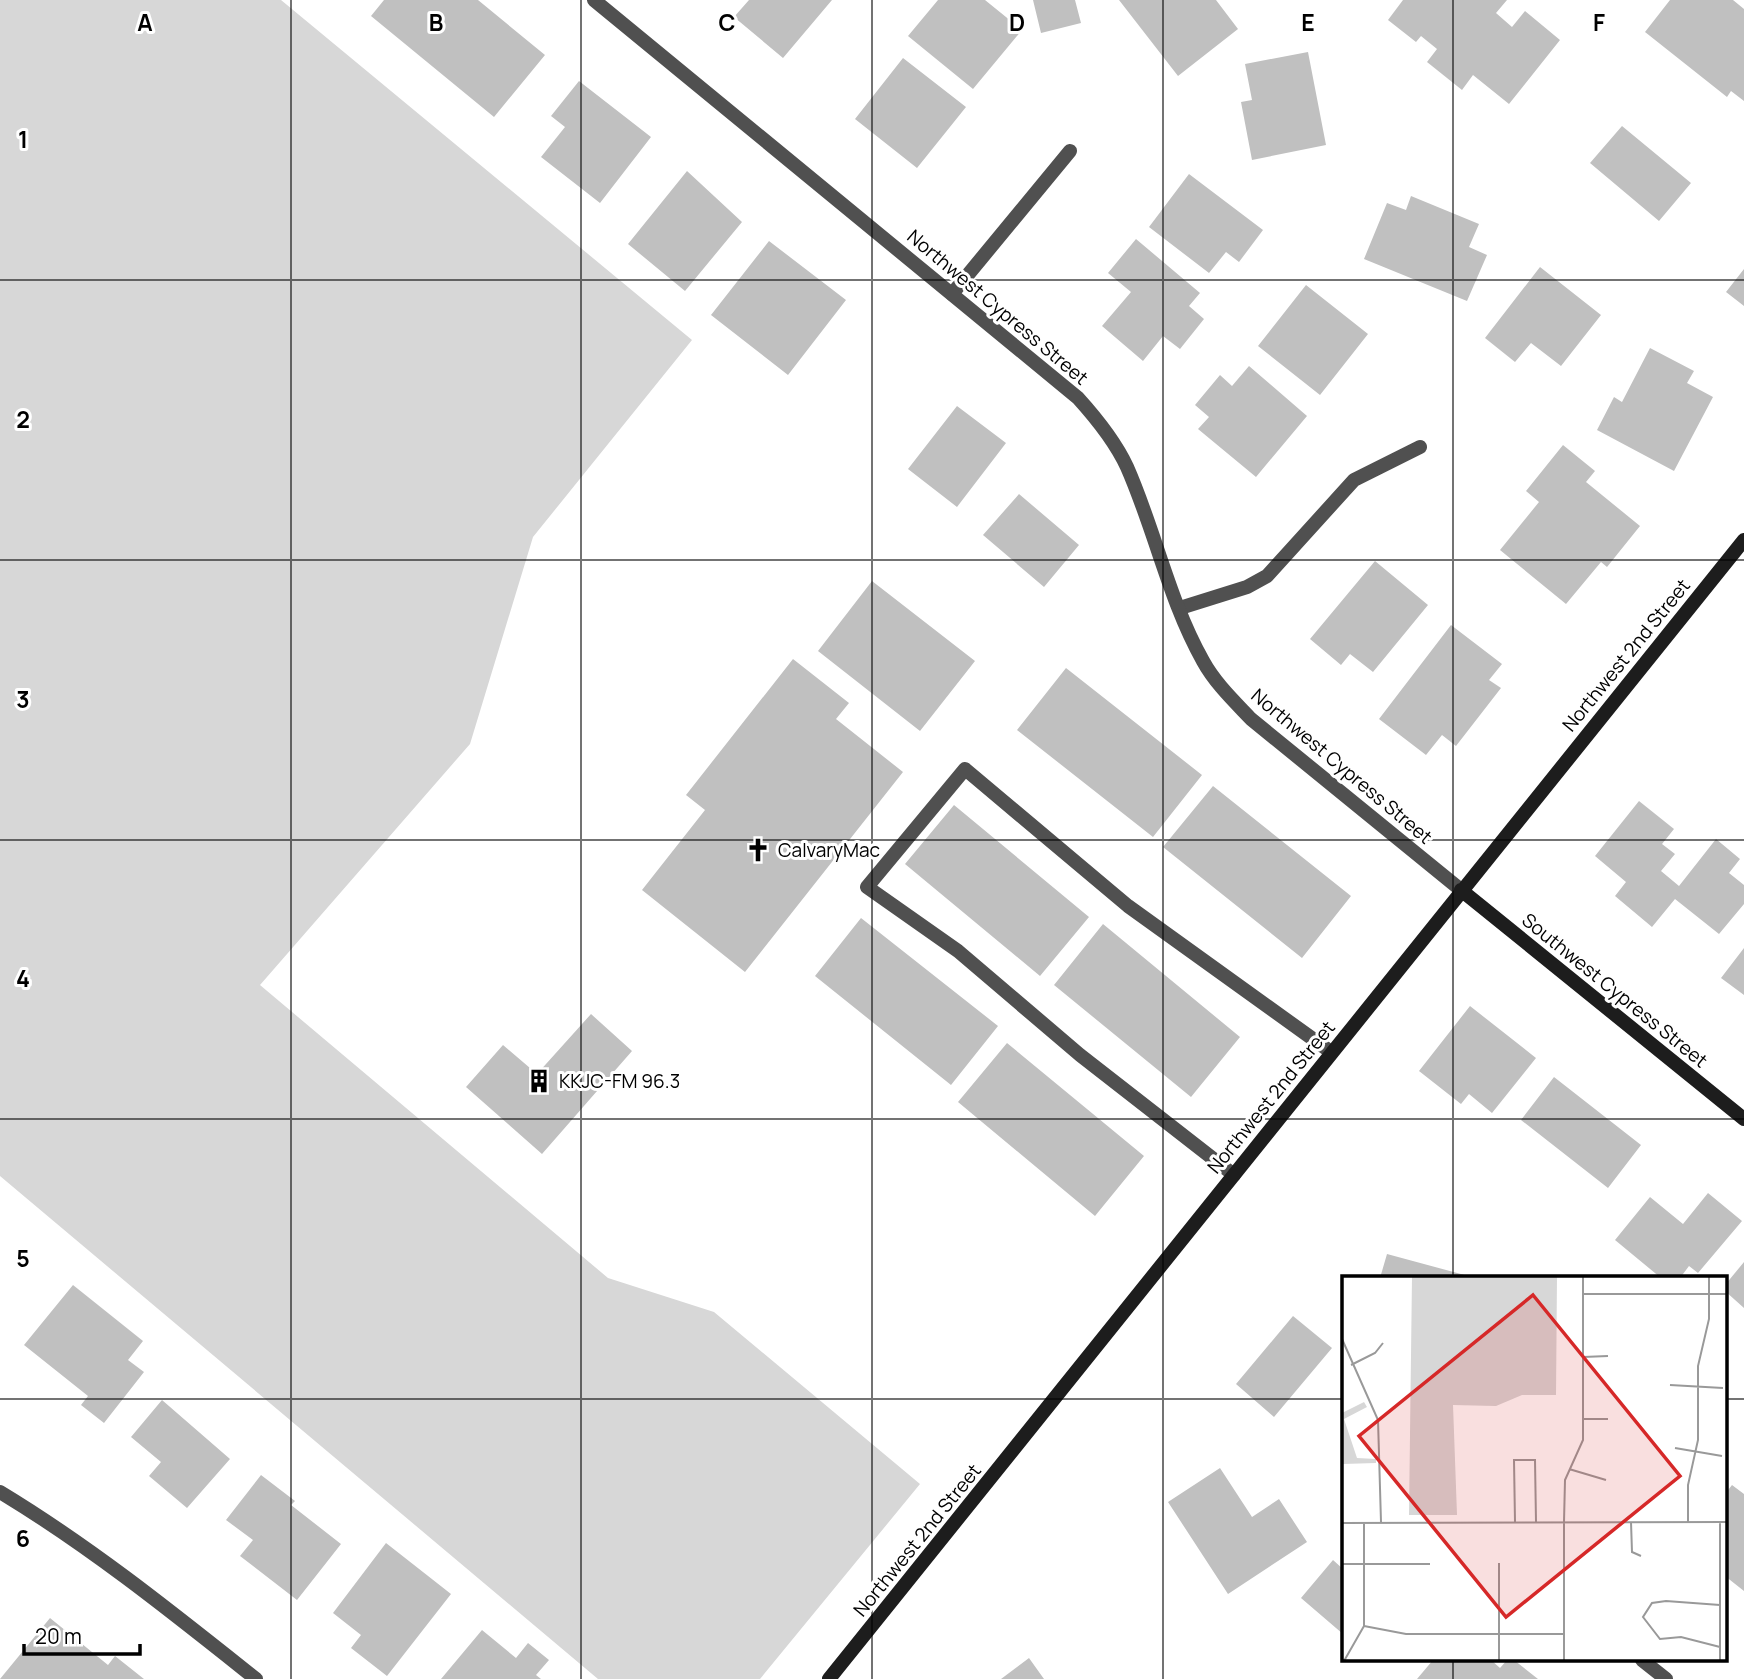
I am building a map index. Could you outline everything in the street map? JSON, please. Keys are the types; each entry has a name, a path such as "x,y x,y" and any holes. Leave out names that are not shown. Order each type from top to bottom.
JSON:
{"main road":[{"name":"Northwest 2nd Street","path":"829,1679 1744,540"},
{"name":"Southwest Cypress Street","path":"1461,890 1744,1119"}],"street":[{"name":"Northwest Cypress Street","path":"594,0 1079,398 1107,432 1127,466 1203,662 1251,719 1461,890"},
{"path":"952,294 1070,151"},
{"path":"1180,608 1247,587 1267,576 1354,480 1420,446"},
{"path":"1234,1175 1080,1055 958,951 867,887 965,769 1128,906 1331,1052"},
{"path":"0,1492 53,1524 135,1583 256,1679"},
{"path":"1645,1662 1666,1679"}],"shaded area":[{"path":"0,0 281,0 692,340 533,537 470,744 260,985 608,1278 714,1312 920,1484 760,1679 598,1679 0,1176"}],"building":[{"path":"384,0 478,0 545,55 494,117 371,16"},
{"path":"749,0 832,0 783,58 734,17"},
{"path":"938,0 985,0 1022,30 973,89 908,36"},
{"path":"1033,0 1075,0 1081,23 1041,33"},
{"path":"1119,0 1216,0 1238,29 1178,76"},
{"path":"1403,0 1507,0 1496,13 1512,27 1525,11 1560,40 1509,104 1473,75 1462,90 1427,62 1437,49 1421,36 1416,42 1388,20"},
{"path":"1670,0 1733,0 1744,9 1744,101 1731,91 1727,97 1645,32"},
{"path":"1308,52 1326,145 1252,160 1241,102 1252,100 1245,64"},
{"path":"903,58 966,107 917,168 855,119"},
{"path":"579,81 651,137 600,203 541,157 565,127 551,116"},
{"path":"1622,126 1691,183 1659,221 1590,163"},
{"path":"687,171 742,222 685,291 628,244"},
{"path":"1189,174 1263,230 1239,262 1226,252 1209,273 1149,227"},
{"path":"1411,196 1479,224 1469,247 1487,255 1467,301 1364,259 1387,203 1406,210"},
{"path":"1136,239 1200,293 1189,306 1204,319 1180,349 1163,336 1143,361 1102,326 1131,292 1108,273"},
{"path":"769,241 846,300 788,375 711,315"},
{"path":"1540,267 1601,315 1561,366 1531,343 1515,362 1485,338"},
{"path":"1744,269 1744,306 1726,292"},
{"path":"1306,285 1368,334 1320,395 1258,346"},
{"path":"1650,348 1694,371 1687,383 1713,397 1674,471 1597,430 1614,397 1622,402"},
{"path":"1249,366 1307,416 1256,477 1198,429 1209,417 1195,405 1220,375 1232,386"},
{"path":"957,406 1006,443 957,507 908,469"},
{"path":"1563,445 1595,471 1586,482 1640,526 1607,567 1601,562 1566,604 1500,550 1539,502 1526,491"},
{"path":"1019,494 1079,545 1044,587 983,535"},
{"path":"1375,561 1428,605 1373,672 1350,654 1341,665 1310,639"},
{"path":"872,581 975,661 920,731 818,651"},
{"path":"1451,625 1502,664 1489,680 1501,688 1456,746 1442,735 1426,755 1379,719"},
{"name":"CalvaryMac","path":"793,659 849,703 836,719 903,772 745,972 642,890 705,810 686,795"},
{"path":"1066,668 1202,775 1153,837 1017,730"},
{"path":"1213,786 1351,896 1302,958 1163,847"},
{"path":"1639,801 1674,829 1662,844 1675,854 1661,871 1679,886 1716,839 1740,859 1729,873 1744,885 1744,904 1719,934 1675,899 1652,927 1615,896 1626,882 1595,856"},
{"path":"954,805 1089,917 1040,976 905,864"},
{"path":"861,918 998,1026 951,1085 815,976"},
{"path":"1103,924 1240,1037 1191,1097 1054,985"},
{"path":"1744,948 1744,995 1721,978"},
{"path":"1470,1006 1536,1058 1492,1113 1469,1094 1461,1104 1419,1071"},
{"name":"KKJC-FM 96.3","path":"591,1014 632,1051 542,1154 466,1087 503,1045 537,1074"},
{"path":"1007,1043 1144,1156 1095,1216 958,1102"},
{"path":"1554,1077 1641,1145 1608,1188 1521,1120"},
{"path":"1708,1193 1742,1221 1698,1273 1689,1266 1682,1276 1659,1276 1615,1240 1650,1197 1683,1224"},
{"path":"1387,1254 1468,1276 1381,1276"},
{"path":"1744,1262 1744,1308 1726,1292 1726,1284"},
{"path":"73,1285 143,1341 128,1360 144,1372 104,1423 81,1405 88,1396 24,1345"},
{"path":"1293,1316 1332,1348 1274,1417 1236,1384"},
{"path":"162,1400 230,1459 187,1508 149,1476 161,1462 131,1437"},
{"path":"1220,1468 1252,1517 1279,1499 1307,1542 1228,1594 1168,1502"},
{"path":"261,1475 295,1501 291,1505 341,1544 297,1600 240,1556 253,1540 226,1520"},
{"path":"1732,1485 1744,1494 1744,1591 1726,1577 1726,1493"},
{"path":"386,1543 451,1594 387,1676 351,1648 361,1635 333,1613"},
{"path":"1333,1560 1342,1568 1342,1633 1301,1598"},
{"path":"50,1618 108,1665 115,1656 144,1679 0,1679"},
{"path":"482,1630 516,1658 528,1643 549,1660 536,1675 541,1679 441,1679"},
{"path":"1029,1658 1044,1679 1001,1679"},
{"path":"1431,1662 1493,1662 1500,1668 1505,1662 1517,1662 1538,1679 1417,1679"}],"place":[{"name":"CalvaryMac","path":"758,850"},
{"name":"KKJC-FM 96.3","path":"539,1081"}]}
